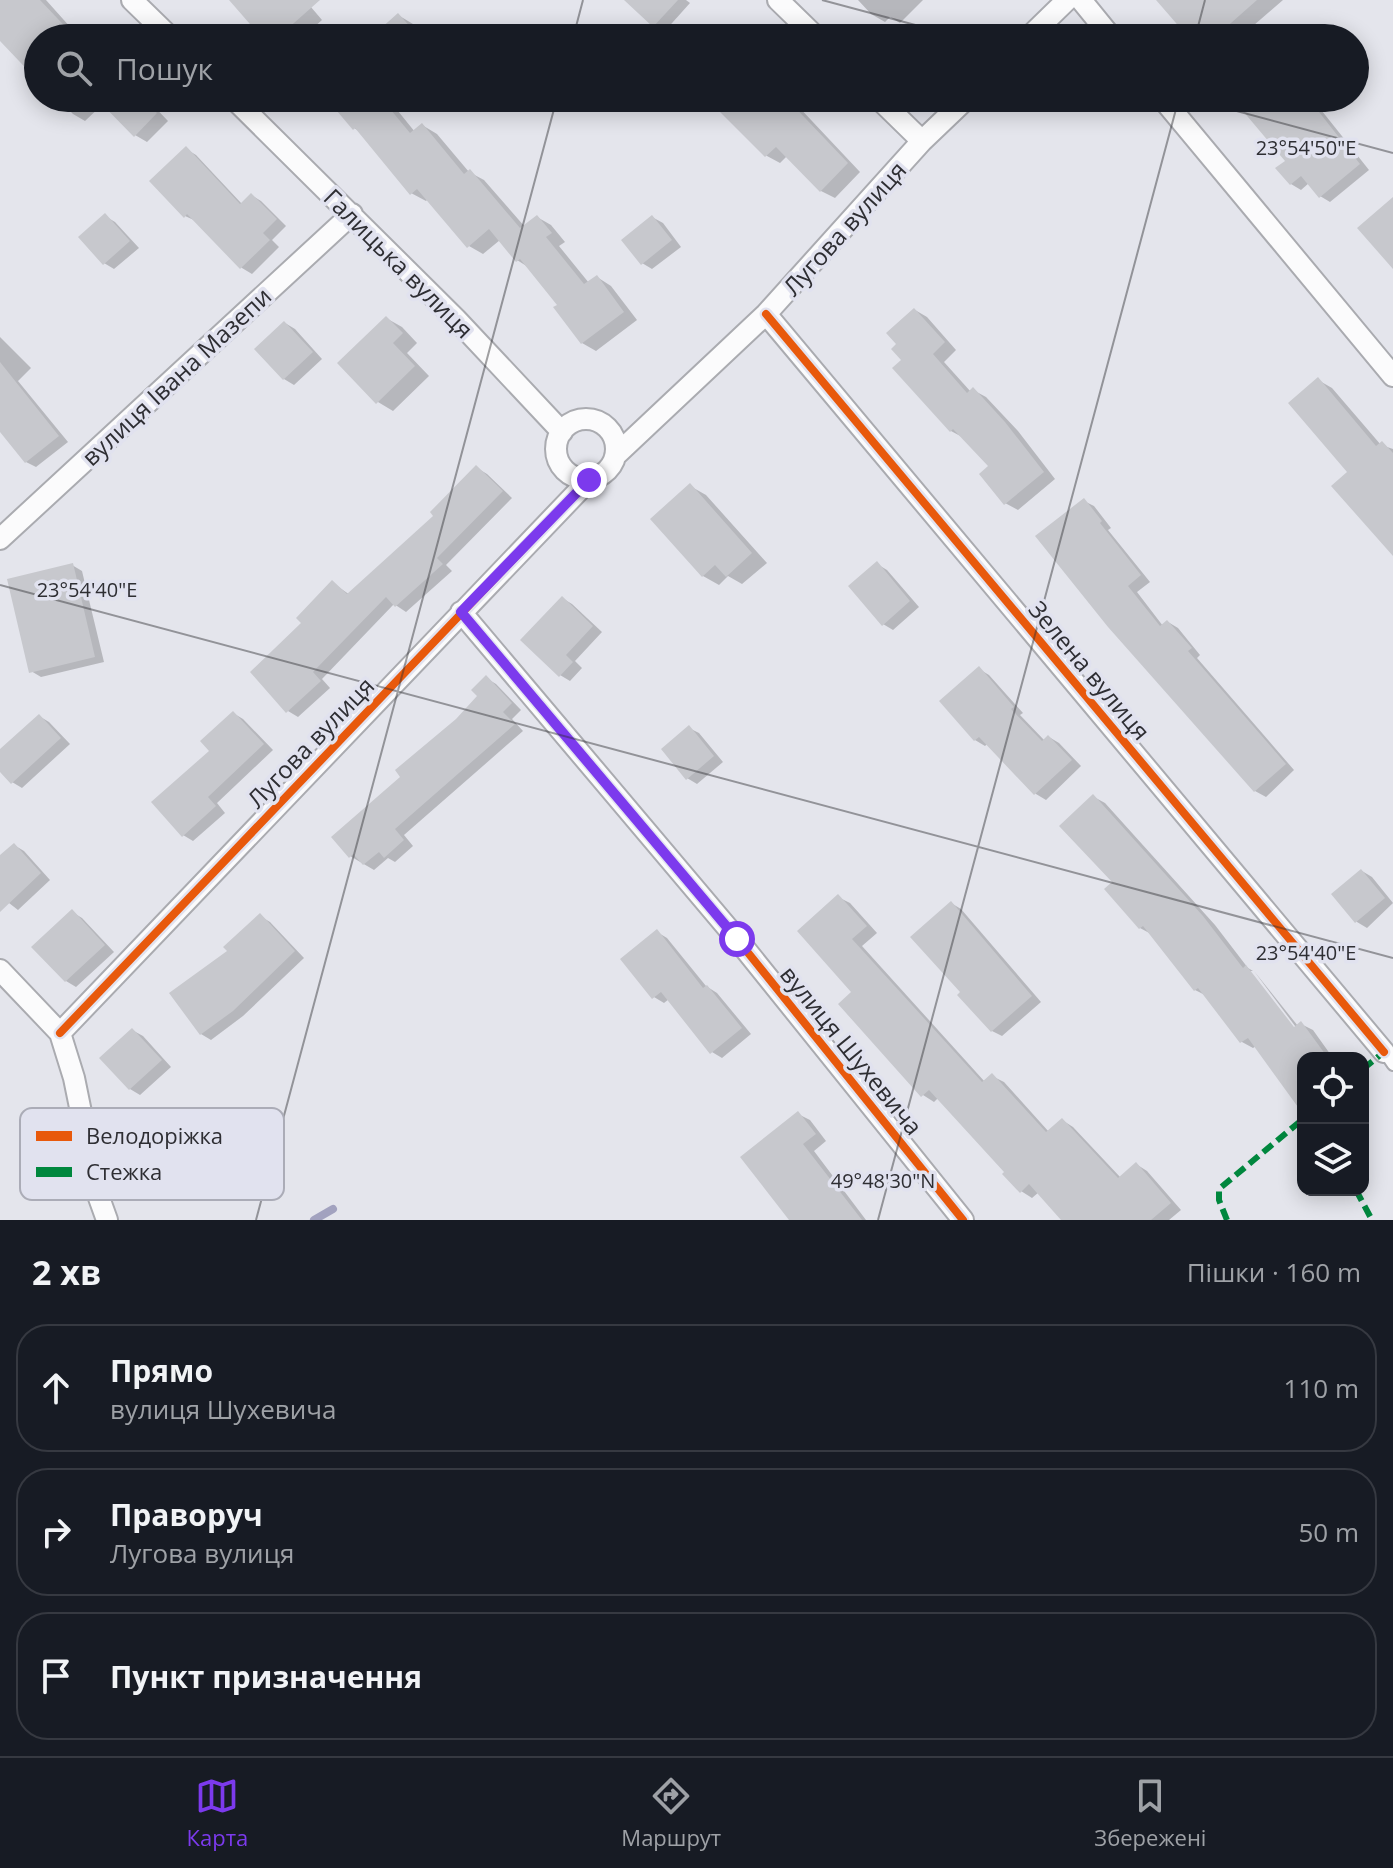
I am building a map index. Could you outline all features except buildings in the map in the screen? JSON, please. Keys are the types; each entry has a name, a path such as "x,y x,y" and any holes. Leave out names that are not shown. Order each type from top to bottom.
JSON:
{"street":[{"path":"132,0 157,24"},
{"path":"778,0 803,24"},
{"path":"1042,24 1067,0"},
{"path":"1081,0 1101,24"},
{"name":"Галицька вулиця","path":"247,112 456,319 562,432"},
{"path":"892,112 922,141"},
{"name":"Лугова вулиця","path":"615,456 766,314 922,141 952,112"},
{"path":"1174,112 1393,376"},
{"name":"вулиця Івана Мазепи","path":"5,525 352,214"},
{"name":"Зелена вулиця","path":"766,314 1388,1059"},
{"path":"580,419 592,419 603,424 616,444 610,467 601,476 589,480 567,473 556,453 562,432 580,419"},
{"name":"Лугова вулиця","path":"60,1033 589,480"},
{"name":"вулиця Шухевича","path":"461,612 737,939 963,1220"},
{"path":"0,970 60,1033 80,1108"},
{"path":"100,1200 107,1220"}],"waterway":[{"path":"314,1220 333,1209"}],"marked path":[{"path":"1369,1064 1384,1052"},
{"path":"1227,1220 1219,1200 1219,1189 1297,1124"},
{"path":"1359,1196 1372,1220"}],"cycle path":[{"path":"766,314 1384,1052"},
{"path":"60,1033 589,480"},
{"path":"461,612 737,939 963,1220"}],"route":[{"path":"589,480 461,612 737,939"}]}
